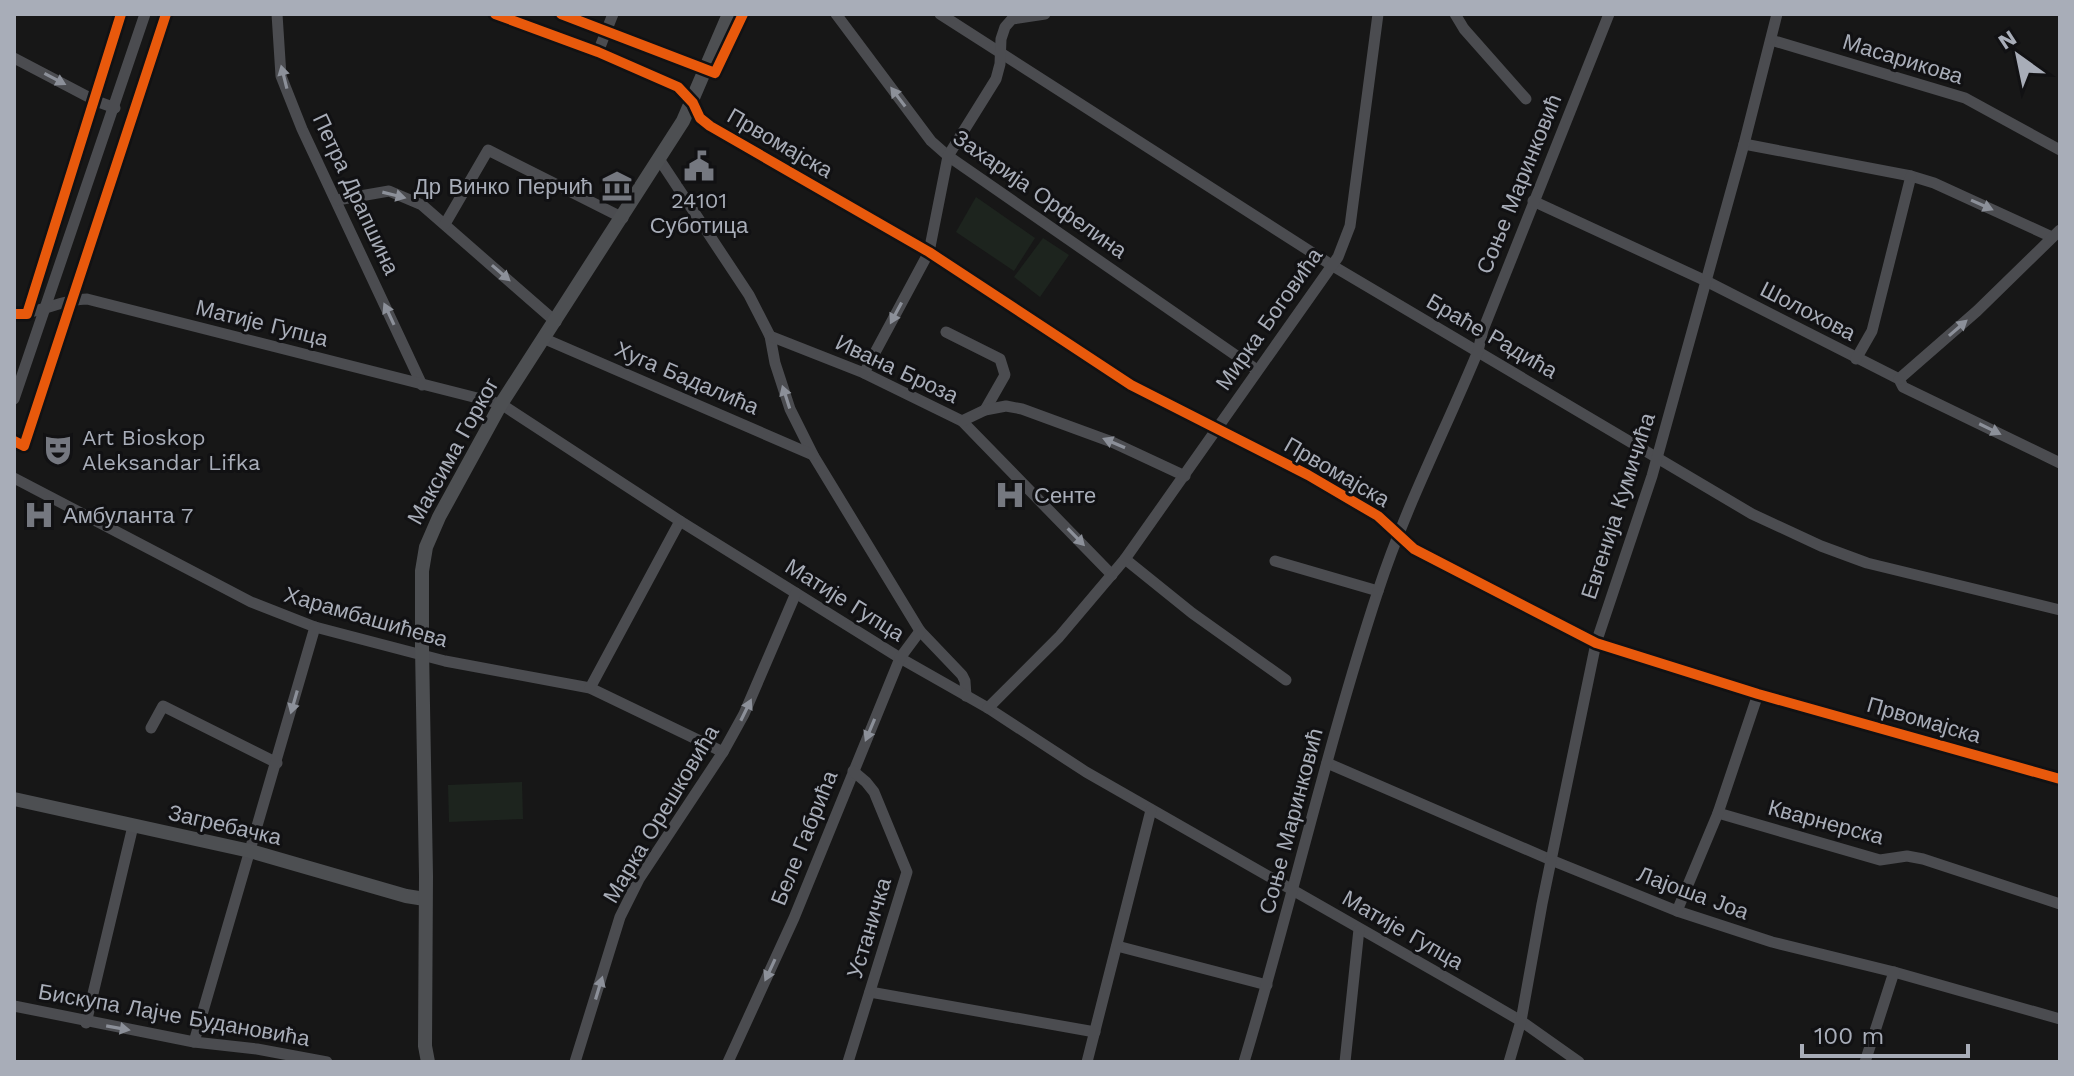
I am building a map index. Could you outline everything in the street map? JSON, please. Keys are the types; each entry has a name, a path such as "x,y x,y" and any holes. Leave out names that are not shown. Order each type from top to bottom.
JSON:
{"main road":[{"name":"Максима Горког","path":"428,1062 425,1046 422,654 422,571 426,547 439,517 501,404 623,218 693,103 729,14"},
{"name":"Загребачка","path":"14,799 250,851 425,899"}],"street":[{"path":"14,399 145,14"},
{"name":"Петра Драпшина","path":"277,14 281,76 302,129 422,385"},
{"name":"Првомајска","path":"495,14 598,52 678,87 693,103 700,118 710,126 929,252 1091,361 1131,385 1343,495 1378,516 1414,549 1596,643 1758,694 2060,779"},
{"path":"598,52 613,14"},
{"name":"Захарија Орфелина","path":"836,14 931,141 948,156 1257,370"},
{"name":"Браће Радића","path":"940,14 1333,266 1752,514 1867,563 2060,610"},
{"path":"864,373 929,252 948,156 996,79 1005,27 1012,19 1045,14"},
{"name":"Мирка Боговића","path":"988,708 1059,637 1125,559 1333,266 1346,242 1350,226 1378,14"},
{"path":"1455,14 1464,29 1526,99"},
{"name":"Соње Маринковић","path":"1244,1062 1378,591 1398,534 1478,351 1483,330 1533,201 1609,14"},
{"name":"Евгенија Кумичића","path":"1509,1062 1521,1021 1596,643 1657,456 1777,14"},
{"name":"Масарикова","path":"1771,40 1965,98 2060,150"},
{"path":"14,58 115,108"},
{"path":"1744,144 1911,176 2056,233 1977,311 1899,379"},
{"path":"445,224 488,150 623,218"},
{"path":"659,159 749,295 770,336 790,409 813,455 920,631 962,675 966,696"},
{"path":"1856,359 1872,331 1911,176"},
{"path":"337,200 389,191 422,205 556,322"},
{"name":"Шолохова","path":"1533,201 1706,281 1899,379 1903,387 2060,463"},
{"name":"Матије Гупца","path":"14,314 45,310 73,299 87,299 501,404 680,521 900,658 988,708 1086,772 1521,1021 1579,1062"},
{"path":"946,332 1000,359 1005,375 985,410"},
{"name":"Ивана Броза","path":"770,336 864,373 962,421 985,410 1006,406 1040,415 1112,442 1185,476"},
{"name":"Хуга Бадалића","path":"545,339 813,455"},
{"path":"962,421 1112,575"},
{"name":"Харамбашићева","path":"14,478 251,602 315,627 445,661 590,688 723,752"},
{"path":"590,688 680,521"},
{"path":"1125,559 1192,613 1286,680"},
{"path":"1275,561 1378,591"},
{"name":"Марка Орешковића","path":"575,1062 620,917 639,879 723,752 744,714 796,593"},
{"path":"194,1042 315,627"},
{"name":"Беле Габрића","path":"728,1062 794,918 900,658 920,631"},
{"path":"1677,911 1718,813 1758,694"},
{"path":"151,728 163,706 277,763"},
{"name":"Лајоша Јоа","path":"1327,763 1677,911 1772,942 1894,972 2060,1019"},
{"name":"Устаничка","path":"848,1062 907,872 874,792 853,771"},
{"path":"1087,1062 1151,810"},
{"name":"Кварнерска","path":"1718,813 1880,860 1907,856 1923,859 2060,904"},
{"path":"86,1023 133,826"},
{"path":"1345,1062 1359,929"},
{"path":"1117,946 1267,985"},
{"path":"1865,1062 1894,972"},
{"path":"870,992 1095,1032"},
{"name":"Бискупа Лајче Будановића","path":"14,1006 86,1023 327,1062"}],"shaded area":[{"path":"976,197 1035,238 1014,271 956,232"},
{"path":"1043,238 1069,255 1040,297 1014,277"},
{"path":"522,782 523,819 449,822 448,785"}],"cycle path":[{"path":"14,314 27,314 121,14"},
{"path":"14,441 24,446 166,14"},
{"path":"495,14 598,52 678,87 693,103 700,118 710,126 929,252 1131,385 1308,475 1378,516 1414,549 1596,643 1758,694 2060,779"},
{"path":"561,14 715,73 743,14"}],"place":[{"name":"24101 Суботица","path":"699,166"},
{"name":"Др Винко Перчић","path":"617,186"},
{"name":"Art Bioskop Aleksandar Lifka","path":"58,450"},
{"name":"Сенте","path":"1010,495"},
{"name":"Амбуланта 7","path":"39,515"}]}
